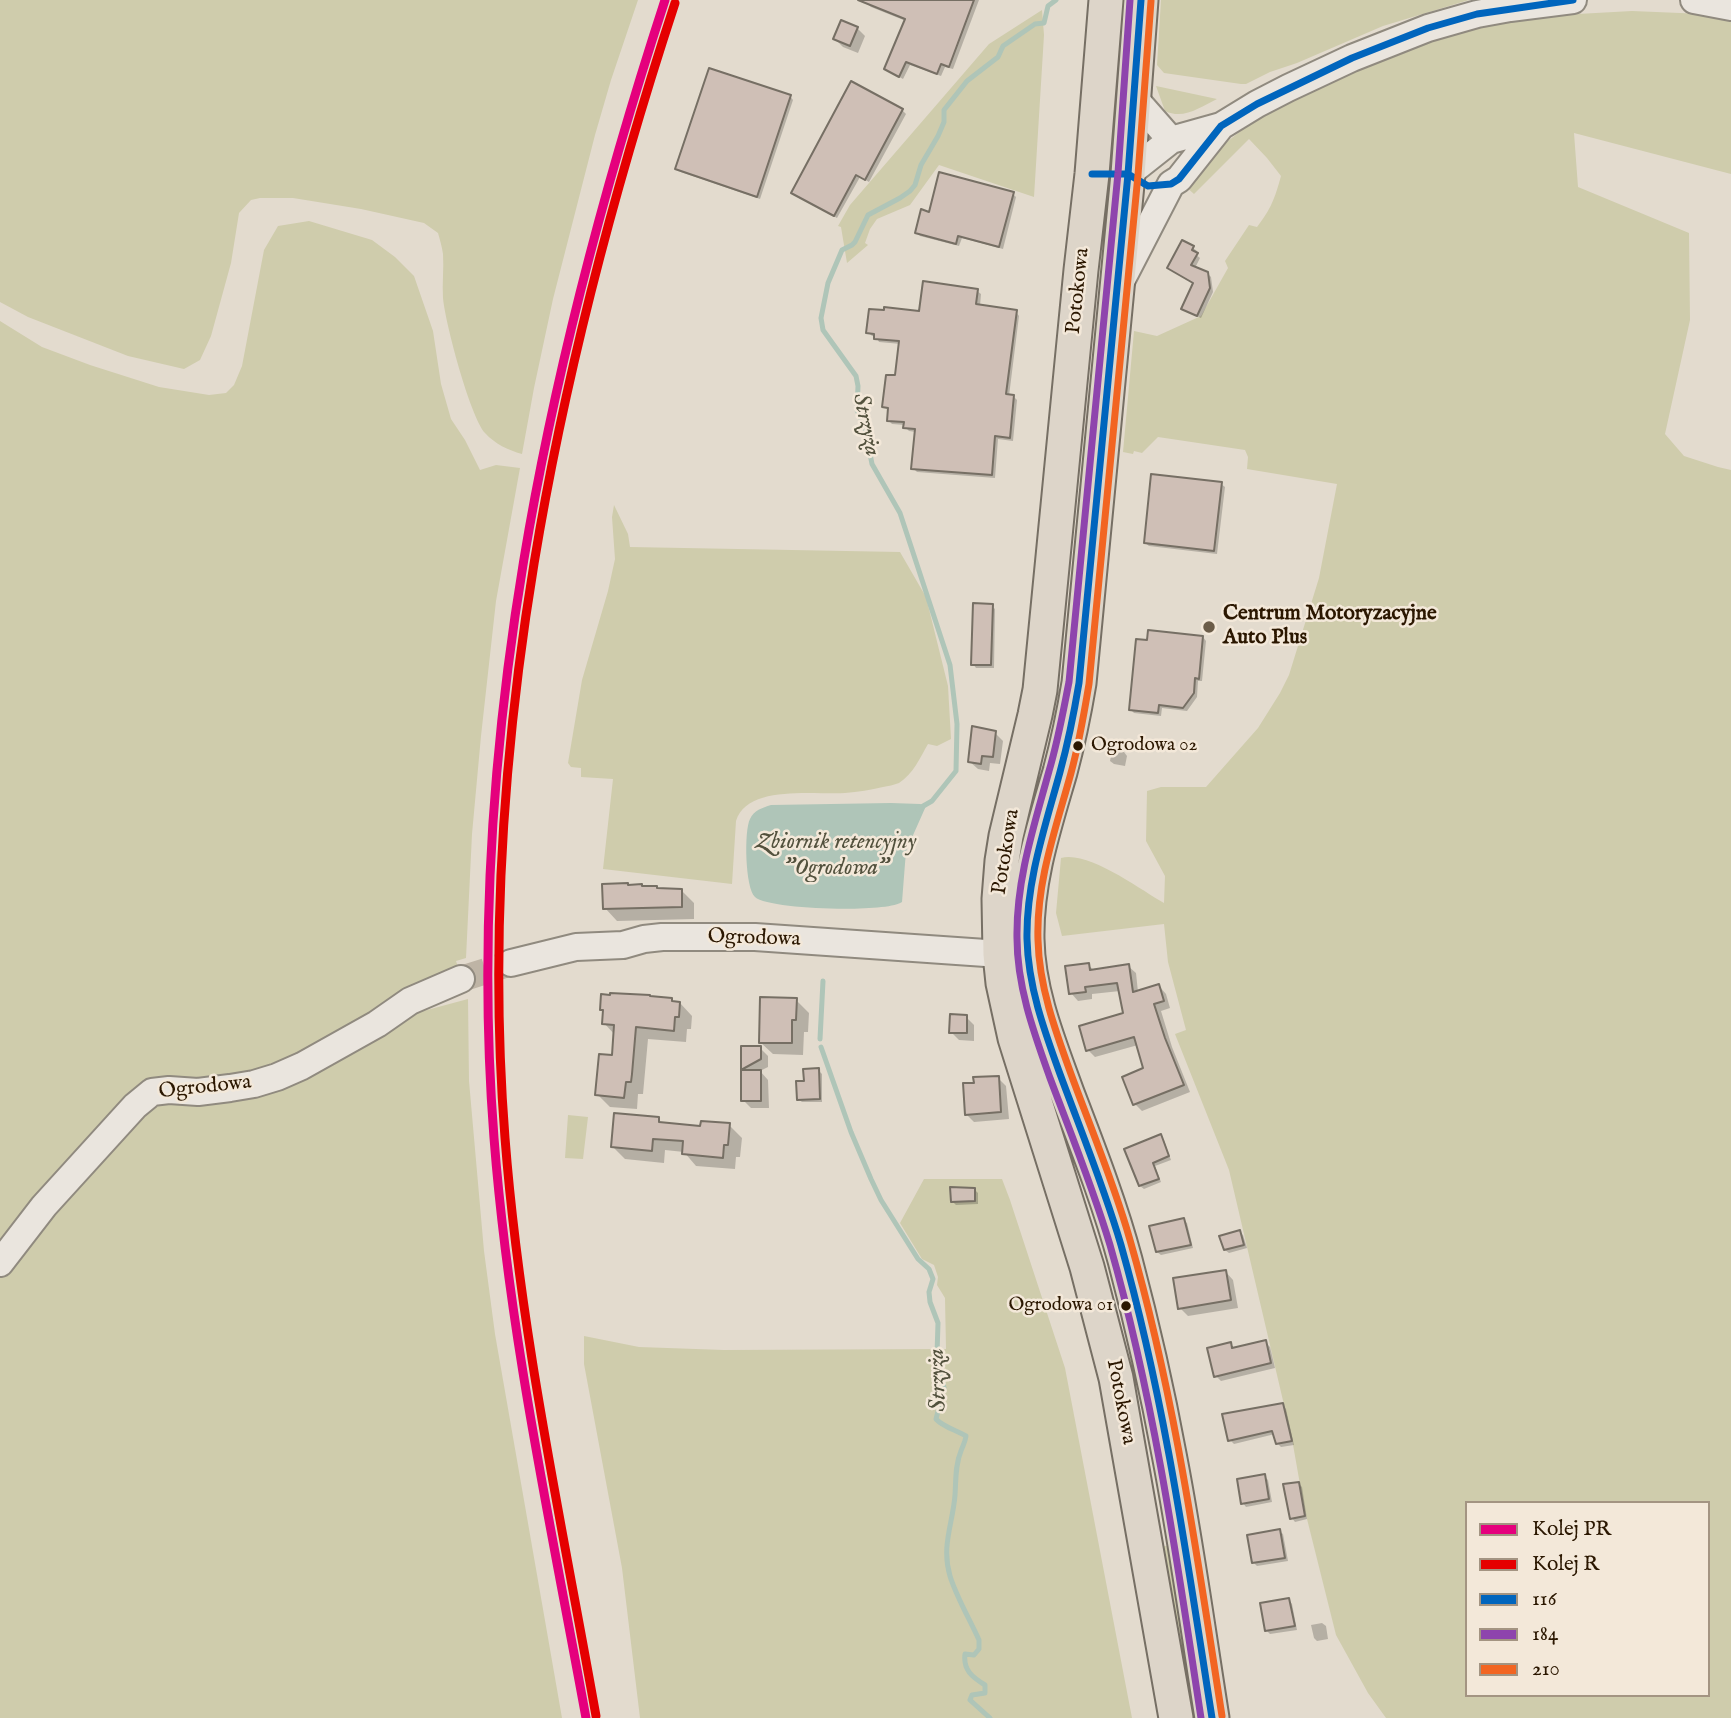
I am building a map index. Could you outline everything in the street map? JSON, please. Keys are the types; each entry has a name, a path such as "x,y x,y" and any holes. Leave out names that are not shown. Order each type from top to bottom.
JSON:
{"main road":[{"name":"Potokowa","path":"1106,0 1092,174 1040,690 1006,836 999,899 1000,954 1015,1038 1083,1255 1116,1378 1176,1718"},
{"path":"1128,174 1141,0"},
{"name":"Potokowa","path":"1128,174 1079,683 1067,742 1031,881 1027,910 1027,948 1037,1008 1125,1259 1161,1415 1212,1718"},
{"path":"1073,354 1110,359"},
{"path":"1006,836 1039,842"},
{"path":"1146,1537 1182,1533"}],"street":[{"name":"Potokowa","path":"1128,174 1171,140 1220,126 1288,88 1352,58 1428,28 1477,14 1573,0"},
{"path":"1694,0 1731,7"},
{"path":"1135,99 1171,140"},
{"name":"Potokowa","path":"1117,288 1171,184 1179,179 1220,126"},
{"path":"1092,174 1128,174 1148,186 1171,184"},
{"name":"Ogrodowa","path":"512,963 565,949 623,945 662,937 755,937 1000,954"},
{"name":"Ogrodowa","path":"0,1263 44,1206 135,1106 152,1092 198,1092 254,1084 277,1077 377,1024 410,1001 461,979"}],"shaded area":[{"path":"0,0 638,0 595,135 553,299 522,454 489,437 472,408 453,347 445,310 443,254 438,233 424,223 293,198 251,200 239,213 231,263 211,336 200,360 184,369 128,356 28,317 0,302"},
{"path":"1161,0 1469,0 1383,26 1241,84 1164,73 1157,65"},
{"path":"1042,10 1044,35 1034,197 939,165 910,205 877,219 865,243 868,245 847,263 841,227 838,226 850,205 989,44"},
{"path":"1632,11 1704,14 1731,20 1731,174 1574,133 1578,187 1689,233 1690,320 1665,434 1684,456 1731,470 1731,1718 1386,1718 1368,1693 1336,1635 1304,1507 1292,1439 1229,1170 1175,1034 1186,1030 1168,962 1164,924 1062,936 1056,913 1061,858 1072,857 1099,865 1164,903 1165,876 1146,841 1147,791 1161,787 1206,787 1258,728 1280,693 1289,675 1319,578 1337,484 1247,469 1248,457 1245,450 1158,437 1142,453 1123,452 1134,331 1157,336 1201,316 1228,268 1225,261 1249,225 1257,227 1266,215 1281,176 1249,139 1194,194 1185,186 1228,141 1252,122 1310,89 1380,59 1505,18"},
{"path":"1156,86 1217,99 1192,111 1172,113 1165,111"},
{"path":"309,221 372,240 414,276 433,331 441,384 451,419 480,470 496,465 520,468 496,601 481,736 472,834 466,958 456,961 458,967 418,984 258,1079 160,1083 0,1252 0,321 42,347 159,387 209,395 226,393 234,385 242,366 264,250 278,226"},
{"path":"614,505 628,534 630,547 900,552 926,597 948,686 951,739 937,746 928,744 912,770 897,784 850,793 783,794 753,801 743,809 736,821 732,884 603,869 613,779 581,777 581,768 571,767 568,763 582,680 615,559 612,517"},
{"path":"468,999 469,1081 484,1251 495,1334 562,1718 0,1718 0,1276 43,1218 153,1100 196,1097 401,1017"},
{"path":"568,1115 588,1117 583,1159 565,1158"},
{"path":"924,1179 1002,1179 1065,1368 1132,1718 640,1718 622,1568 584,1364 584,1336 639,1347 724,1350 946,1349 945,1298 937,1285 938,1277 934,1265 922,1259 900,1223"},
{"path":"1160,1546 1171,1546 1200,1718 1187,1718"}],"water":[{"name":"Zbiornik retencyjny \"Ogrodowa\"","path":"891,803 926,806 906,851 902,902 875,908 853,909 782,905 755,897 749,883 746,846 748,825 756,811 771,805"}],"building":[{"path":"858,0 974,0 949,67 941,64 937,74 906,62 899,77 884,69 905,19"},
{"path":"841,20 858,27 850,46 833,39"},
{"path":"709,68 791,95 757,197 675,169"},
{"path":"851,81 903,109 865,180 856,175 834,216 791,193"},
{"path":"939,172 1014,192 999,247 958,236 956,244 915,233 921,209 929,212"},
{"path":"1182,240 1194,246 1192,250 1198,253 1191,265 1208,272 1210,288 1197,316 1181,309 1193,283 1167,268"},
{"path":"923,281 978,289 976,304 1017,310 1006,394 1014,395 1010,438 995,436 992,475 911,469 915,429 903,428 904,422 887,421 888,408 882,407 886,375 895,375 899,341 874,339 874,334 866,333 869,309 884,310 884,307 919,311"},
{"path":"1151,474 1222,482 1214,551 1144,543"},
{"path":"973,603 993,604 991,665 971,665"},
{"path":"1148,630 1203,636 1199,679 1195,678 1194,693 1183,708 1159,705 1158,713 1129,710 1136,639 1147,640"},
{"path":"972,726 996,731 993,757 982,756 981,764 968,762"},
{"path":"628,883 682,889 682,907 603,909 602,884"},
{"path":"1089,963 1090,970 1129,964 1133,992 1159,984 1164,1001 1154,1004 1184,1085 1133,1105 1122,1077 1143,1068 1134,1037 1086,1051 1079,1026 1123,1013 1117,983 1085,987 1086,992 1069,994 1065,966"},
{"path":"601,994 650,995 680,1002 674,1031 636,1027 631,1082 626,1082 624,1098 595,1095 599,1054 612,1055 614,1025 602,1024 603,1010 600,1010"},
{"path":"760,997 797,998 796,1020 792,1020 792,1043 759,1043"},
{"path":"950,1014 967,1015 967,1033 949,1033"},
{"path":"741,1046 761,1046 761,1059 741,1070"},
{"path":"819,1068 820,1099 797,1100 796,1081 804,1081 803,1069"},
{"path":"741,1070 761,1070 761,1101 741,1101"},
{"path":"999,1076 1001,1112 965,1115 963,1083 974,1083 973,1077"},
{"path":"614,1113 659,1117 659,1122 700,1126 701,1121 730,1123 728,1145 724,1145 723,1158 682,1154 683,1141 653,1139 652,1151 611,1147"},
{"path":"1161,1134 1169,1156 1153,1163 1159,1179 1139,1186 1124,1149"},
{"path":"950,1187 975,1188 975,1201 951,1202"},
{"path":"1184,1218 1191,1245 1156,1252 1149,1226"},
{"path":"1240,1230 1244,1245 1224,1250 1219,1236"},
{"path":"1226,1270 1231,1300 1178,1309 1173,1278"},
{"path":"1266,1340 1271,1363 1214,1377 1207,1348 1231,1342 1232,1348"},
{"path":"1283,1403 1292,1441 1276,1444 1272,1431 1228,1441 1222,1414"},
{"path":"1265,1474 1269,1499 1241,1504 1237,1479"},
{"path":"1299,1482 1305,1516 1290,1519 1283,1484"},
{"path":"1280,1529 1285,1558 1252,1563 1247,1535"},
{"path":"1289,1598 1295,1626 1265,1631 1260,1603"}],"waterway":[{"name":"Strzyża","path":"918,809 932,801 956,771 957,724 950,665 900,513 872,464 865,428 857,410 856,376 823,330 821,318 828,283 842,250 855,242 868,215 900,198 915,185 921,165 944,122 944,110 967,81 998,57 1003,46 1035,24 1044,23 1048,6 1056,0"},
{"name":"Strzyża","path":"820,1039 823,981"},
{"name":"Strzyża","path":"821,1047 851,1132 881,1200 918,1259 929,1269 933,1279 929,1292 930,1302 938,1323 937,1354 944,1388 936,1419 966,1436 957,1467 947,1545 948,1565 956,1592 979,1640 979,1649 974,1655 965,1654 965,1664 969,1672 985,1685 985,1693 972,1695 970,1700 990,1718"}],"tunnel":[{"path":"461,979 511,963"}],"rail line":[{"name":"PR","path":"586,1718 532,1429 501,1211 494,1138 488,993 491,849 504,705 524,561 551,419 584,278 622,138 665,0"},
{"name":"R","path":"596,1716 531,1356 512,1211 505,1138 499,994 502,850 514,706 534,563 561,421 594,280 632,140 675,3"}],"transit line":[{"name":"184","path":"1130,0 1118,173 1069,682 1023,874 1017,938 1020,974 1028,1010 1089,1182 1126,1303 1163,1480 1201,1718"},
{"name":"116","path":"1141,0 1128,174 1079,683 1066,750 1033,876 1027,939 1030,974 1043,1024 1107,1202 1137,1303 1174,1480 1212,1718"},
{"name":"116","path":"1092,174 1128,174 1148,186 1171,184 1179,179 1221,126 1257,104 1352,58 1428,28 1477,14 1573,0"},
{"name":"210","path":"1151,1 1138,175 1089,684 1071,773 1044,876 1038,940 1041,974 1049,1008 1124,1219 1160,1358 1184,1476 1222,1716"}],"place":[{"name":"Centrum Motoryzacyjne Auto Plus","path":"1209,627"},
{"name":"Ogrodowa 02","path":"1078,746"},
{"name":"Ogrodowa 01","path":"1126,1306"}]}
